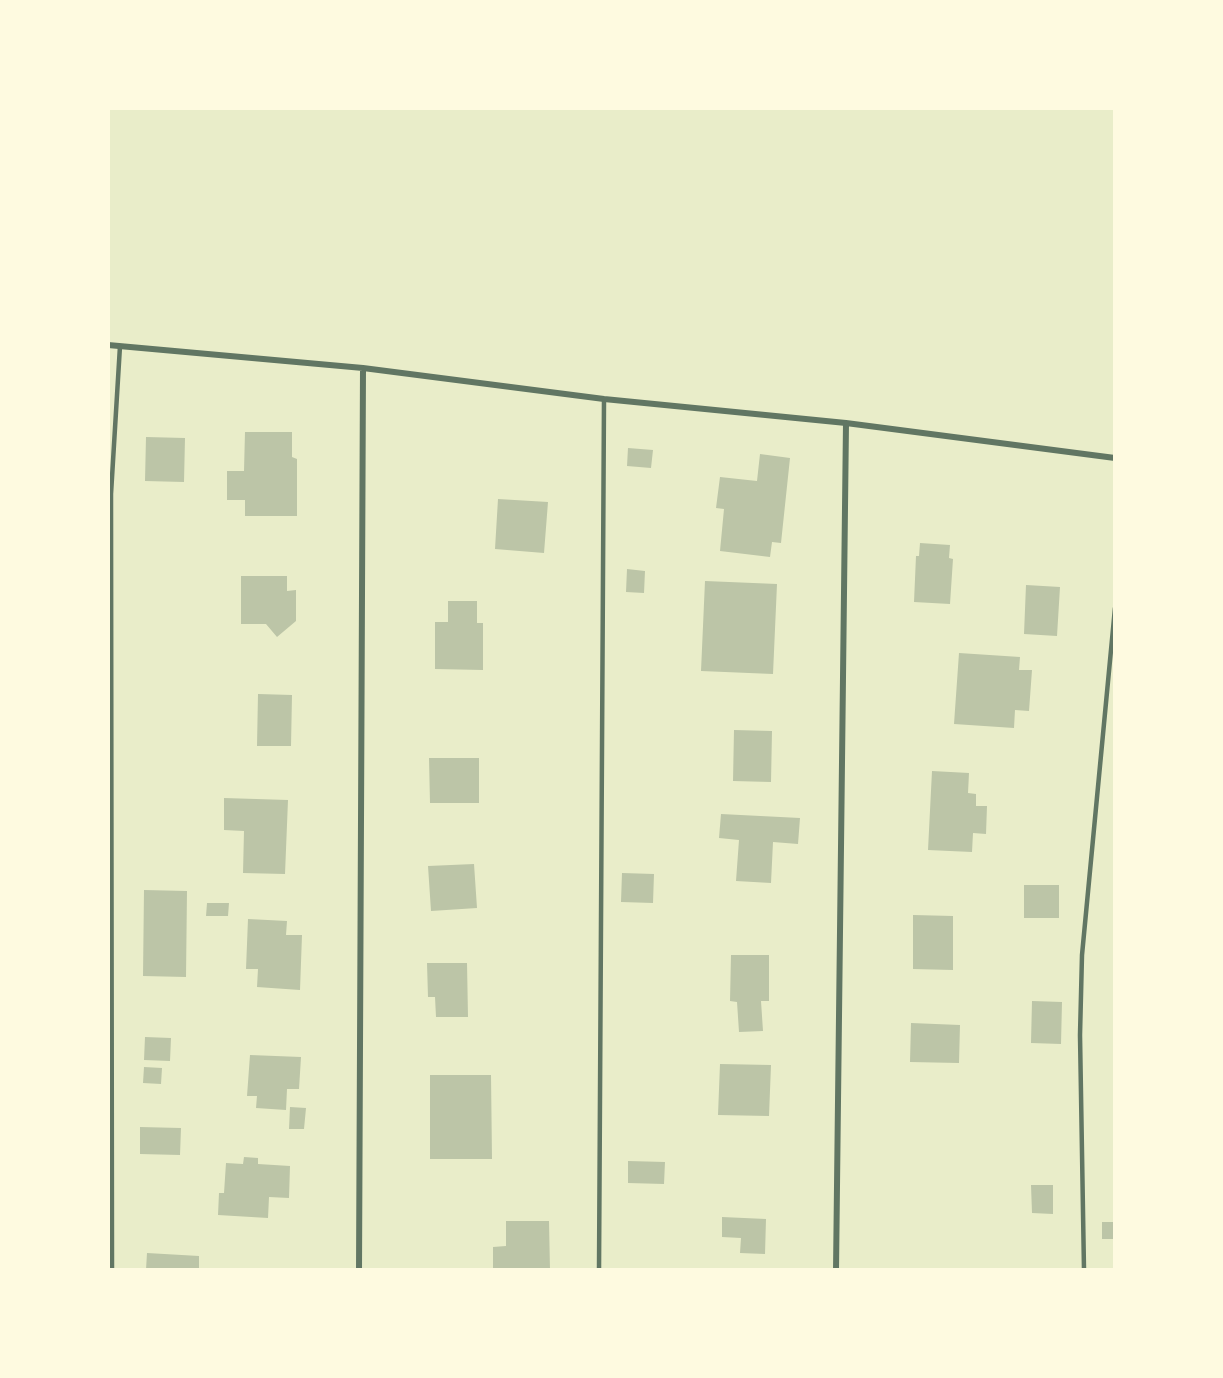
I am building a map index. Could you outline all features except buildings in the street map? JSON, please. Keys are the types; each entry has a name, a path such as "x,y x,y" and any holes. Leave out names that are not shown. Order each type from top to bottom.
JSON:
{"street":[{"path":"108,345 363,368 604,399 846,423 1115,458"},
{"path":"358,1270 363,368"},
{"path":"836,1270 846,423"}],"lane":[{"path":"112,1270 111,494 120,346"},
{"path":"599,1270 604,399"},
{"path":"1084,1270 1080,1035 1082,955 1115,608"}]}
